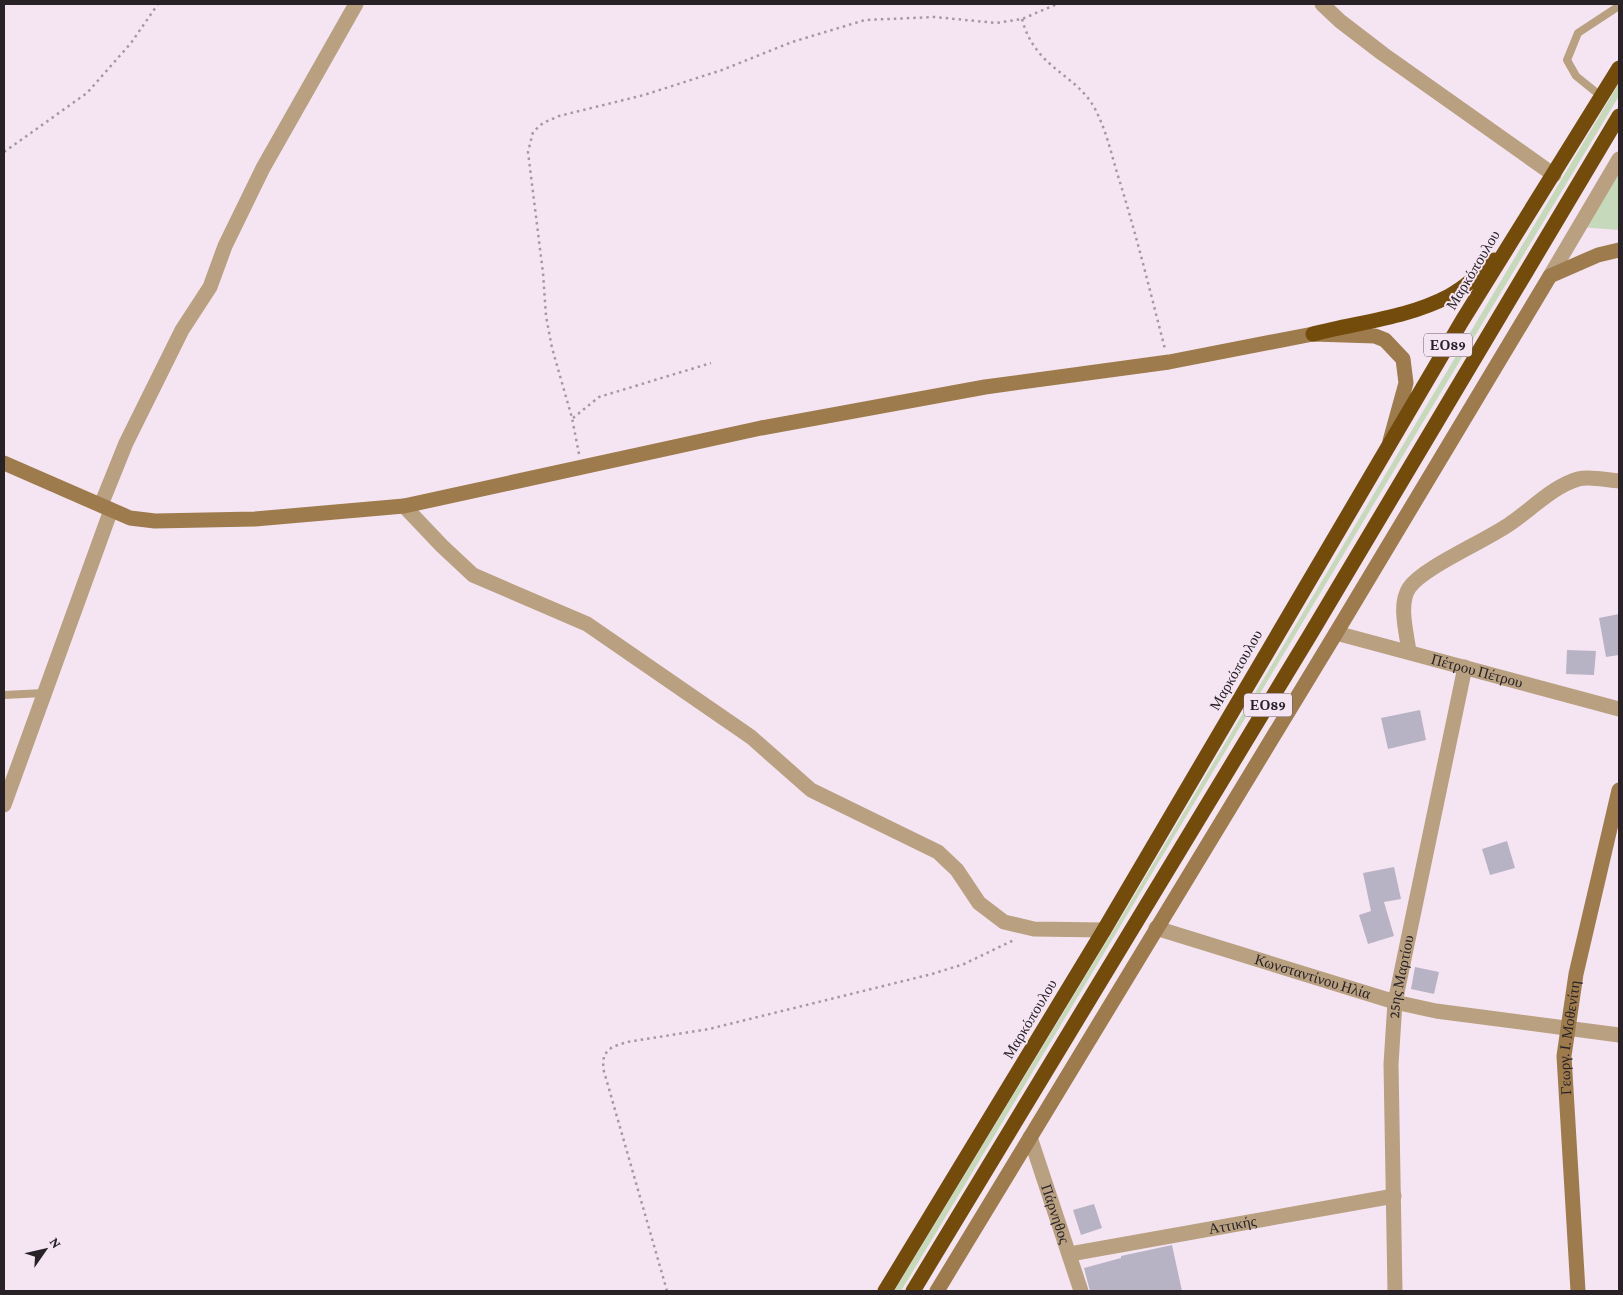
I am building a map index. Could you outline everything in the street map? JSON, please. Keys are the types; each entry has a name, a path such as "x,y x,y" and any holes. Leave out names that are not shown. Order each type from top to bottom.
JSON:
{"highway":[{"name":"Μαρκόπουλου","path":"885,1291 1104,930 1388,445 1507,246 1554,176 1619,68"},
{"name":"ΕΟ89","path":"913,1291 1310,635 1619,116"},
{"path":"1313,334 1419,308 1448,296 1463,287 1507,246"}],"street":[{"path":"4,804 44,693 126,443 182,330 210,287 225,246 263,168 356,4"},
{"path":"1322,4 1340,21 1383,54 1554,176"},
{"path":"937,1291 1336,633 1619,159"},
{"path":"1550,276 1598,255 1619,250"},
{"path":"4,463 130,518 155,521 255,518 404,506 582,469 762,428 985,387 1169,362 1313,334 1375,336 1385,340 1402,359 1406,383 1388,445"},
{"path":"1409,652 1404,617 1405,597 1409,588 1428,572 1509,525 1555,489 1579,479 1619,481"},
{"path":"404,506 442,546 474,575 587,624 751,737 811,790 938,852 957,870 979,903 1004,922 1034,929 1104,930"},
{"name":"Πέτρου Πέτρου","path":"1336,633 1619,709"},
{"name":"25ης Μαρτίου","path":"1394,1291 1391,1064 1395,1002 1465,667"},
{"name":"Γεωργ. Ι. Μοθενίτη","path":"1578,1291 1564,1056 1576,974 1619,790"},
{"name":"Κωνσταντίνου Ηλία","path":"1156,928 1395,1002 1436,1011 1619,1035"},
{"name":"Πάρνηθος","path":"1030,1137 1081,1291"},
{"name":"Αττικής","path":"1070,1254 1394,1196"}],"lane":[{"path":"1602,97 1576,76 1567,60 1578,33 1619,6"},
{"path":"4,695 44,693"}],"path":[{"path":"4,152 88,93 131,43 158,4"},
{"path":"582,469 572,418 552,348 546,316 543,273 528,152 533,132 543,122 559,116 644,95 722,70 792,42 864,20 935,17 996,23 1022,19 1058,4"},
{"path":"1022,19 1033,48 1045,61 1088,96 1098,115 1124,195 1169,362"},
{"path":"572,418 598,397 711,363"},
{"path":"668,1291 603,1068 604,1055 612,1047 627,1042 708,1029 932,974 964,964 998,949 1034,929"}],"green space":[{"path":"1619,83 1619,96 901,1291 894,1291 1119,921"},
{"path":"1619,160 1619,230 1579,227"}],"building":[{"path":"1619,614 1619,655 1606,657 1599,618"},
{"path":"1567,650 1596,651 1594,675 1566,674"},
{"path":"1420,710 1426,740 1388,749 1381,718"},
{"path":"1507,841 1515,868 1490,875 1482,849"},
{"path":"1394,867 1401,899 1384,902 1394,936 1368,944 1359,915 1371,911 1363,873"},
{"path":"1415,967 1439,972 1434,994 1411,989"},
{"path":"1094,1204 1102,1228 1081,1235 1073,1210"},
{"path":"1172,1245 1182,1291 1090,1291 1084,1268 1121,1258 1121,1256"}]}
